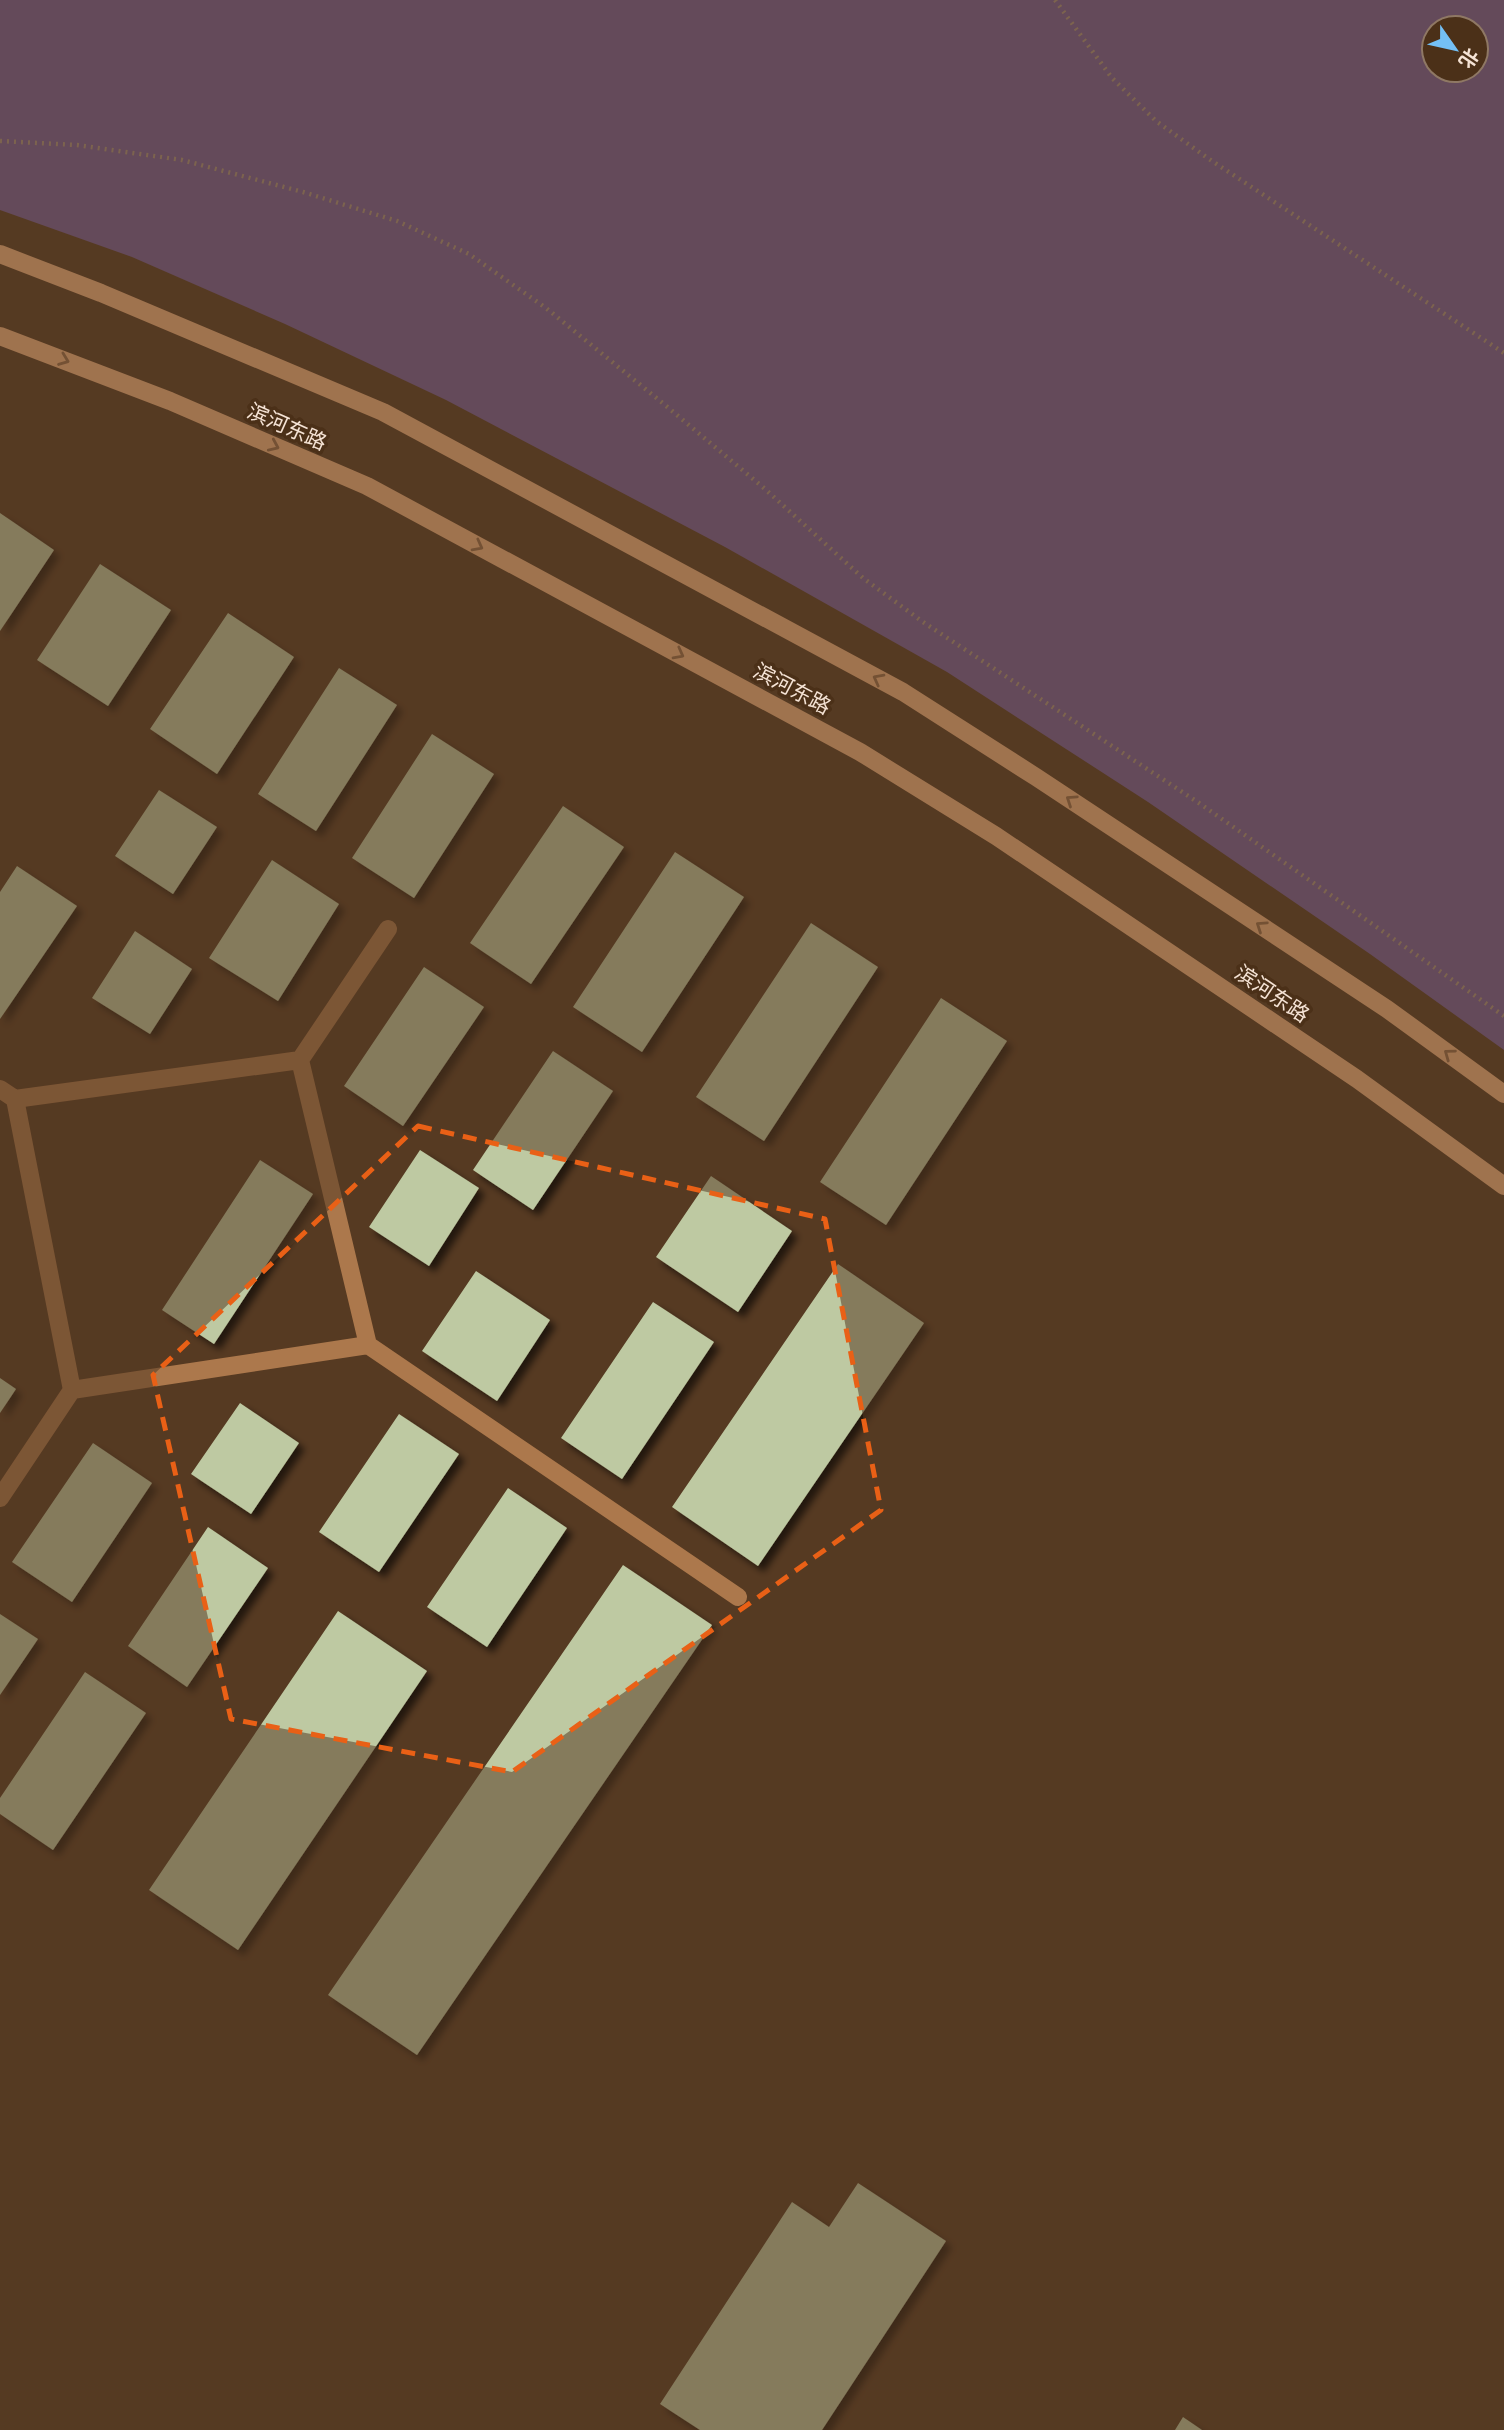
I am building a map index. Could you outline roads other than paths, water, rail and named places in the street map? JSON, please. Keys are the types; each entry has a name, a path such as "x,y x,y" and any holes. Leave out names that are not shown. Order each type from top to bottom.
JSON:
{"main road":[{"path":"0,254 101,293 383,412 902,692 1036,777 1376,1002 1504,1094"},
{"name":"滨河东路","path":"0,336 170,401 367,486 859,752 996,836 1357,1079 1504,1186"}],"street":[{"path":"388,929 300,1060 368,1345 738,1597"},
{"path":"0,1498 72,1390 7,1094 300,1060"},
{"path":"72,1390 368,1345"}]}
